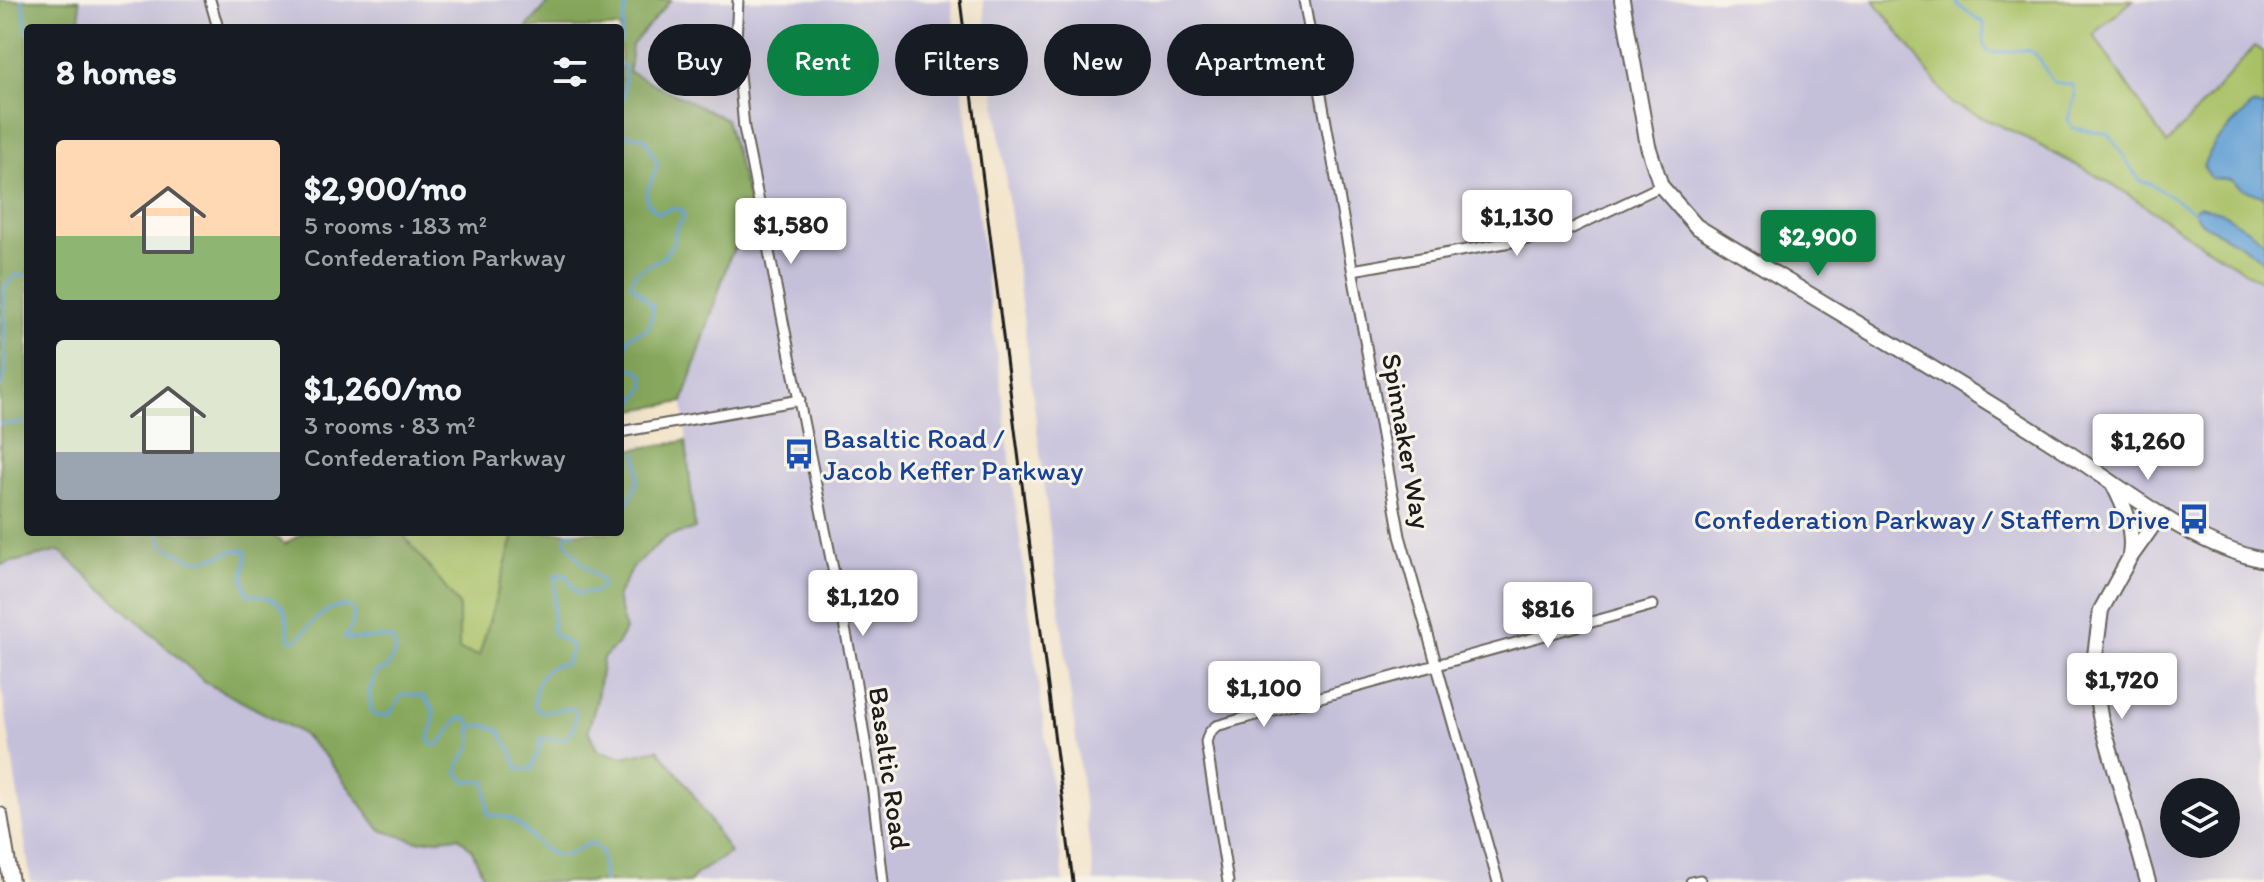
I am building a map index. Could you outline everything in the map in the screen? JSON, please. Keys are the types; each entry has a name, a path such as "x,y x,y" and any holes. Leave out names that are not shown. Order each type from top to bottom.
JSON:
{"street":[{"path":"210,0 217,24"},
{"name":"Basaltic Road","path":"738,0 736,41 744,128 855,678 875,805 883,882"},
{"name":"Spinnaker Way","path":"1304,0 1400,536 1498,882"},
{"path":"1622,0 1648,146 1661,186 1696,226 2063,450 2161,514 2212,543 2264,560"},
{"path":"1353,270 1562,233 1661,186"},
{"path":"624,431 800,400"},
{"path":"2113,483 2126,507 2132,538 2129,559"},
{"path":"2148,882 2100,716 2093,671 2101,610 2129,559 2161,514"},
{"path":"1228,882 1206,742 1216,726 1653,605"},
{"path":"0,815 11,882"}],"shaded area":[{"path":"79,0 551,0 530,24 81,24"},
{"path":"671,0 951,0 954,24 895,24 895,96 963,96 1064,882 691,882 696,874 730,853 688,786 658,749 622,757 597,750 588,730 596,704 603,658 617,645 625,630 617,597 633,567 666,537 695,529 683,402 730,255 754,220 726,119 679,96 751,96 751,24 650,24"},
{"path":"983,0 1874,0 1952,104 2014,132 2114,185 2264,283 2264,882 1094,882 995,96 1028,96 1028,24 986,24"},
{"path":"2133,0 2264,0 2264,52 2255,46 2167,144 2093,33"},
{"path":"648,27 648,81 629,72 632,45"},
{"path":"60,551 206,683 300,732 327,758 380,830 417,841 459,837 472,850 486,882 31,882 0,677 0,565"}],"green space":[{"path":"0,0 79,0 81,24 24,24 24,536 274,536 285,544 298,536 404,536 459,605 459,650 479,656 514,536 624,536 624,450 686,441 695,529 666,537 633,567 617,597 625,630 617,645 603,658 596,704 588,730 597,750 622,757 658,749 688,786 730,853 696,874 691,882 486,882 472,850 459,837 417,841 380,830 327,758 300,732 206,683 60,551 0,565"},
{"path":"551,0 671,0 632,45 629,72 648,81 648,96 679,96 726,119 754,220 730,256 683,402 624,411 624,24 530,24"},
{"path":"1874,0 2133,0 2093,34 2167,144 2255,46 2264,52 2264,283 2114,185 2014,132 1952,104"},
{"path":"404,536 514,536 480,656 459,650 459,605"}],"water":[{"path":"2252,105 2264,107 2264,197 2241,188 2231,180 2211,178 2203,166 2215,142"},
{"path":"2199,206 2223,213 2264,241 2264,262 2240,244 2203,224 2196,216 2195,208"}],"waterway":[{"path":"22,0 26,24"},
{"path":"623,24 627,0"},
{"path":"1956,0 1958,5 1984,23 1987,51 2026,50 2039,58 2054,82 2073,85 2075,95 2068,120 2073,128 2109,134 2140,181 2149,183 2200,215"},
{"path":"624,68 624,95"},
{"path":"624,132 644,137 658,164 646,194 647,202 658,213 674,208 683,211 684,216 675,232 674,242 663,257 635,273 631,284 653,306 648,327 629,336 624,356"},
{"path":"0,388 5,374 4,288 14,276 24,275"},
{"path":"624,368 636,369 644,375 645,387 631,406"},
{"path":"0,424 24,423"},
{"path":"624,506 636,485 637,453"},
{"path":"160,536 160,543 191,559 203,560 234,551 246,551 244,575 248,594 270,598 281,605 290,640 296,641 325,612 340,606 349,606 354,613 353,624 344,638 392,639 396,650 387,669 376,672 369,692 372,714 389,715 403,694 423,696 434,710 429,739 432,745 440,744 458,719 465,718 470,722 472,745 460,763 458,773 465,781 486,782 488,815 513,820 554,855 563,856 586,844 594,844 602,853 604,882"},
{"path":"471,727 483,725 498,729 518,769 532,769 540,739 566,739 575,724 576,712 572,708 541,712 534,707 540,677 550,668 565,664 573,647 552,632 556,574 567,576 577,593 595,592 602,588 601,580 580,561 566,541 567,536"}],"railway":[{"path":"960,0 1073,882"}],"place":[{"name":"Basaltic Road / Jacob Keffer Parkway","path":"799,454"},
{"name":"Confederation Parkway / Staffern Drive","path":"2194,519"}]}
